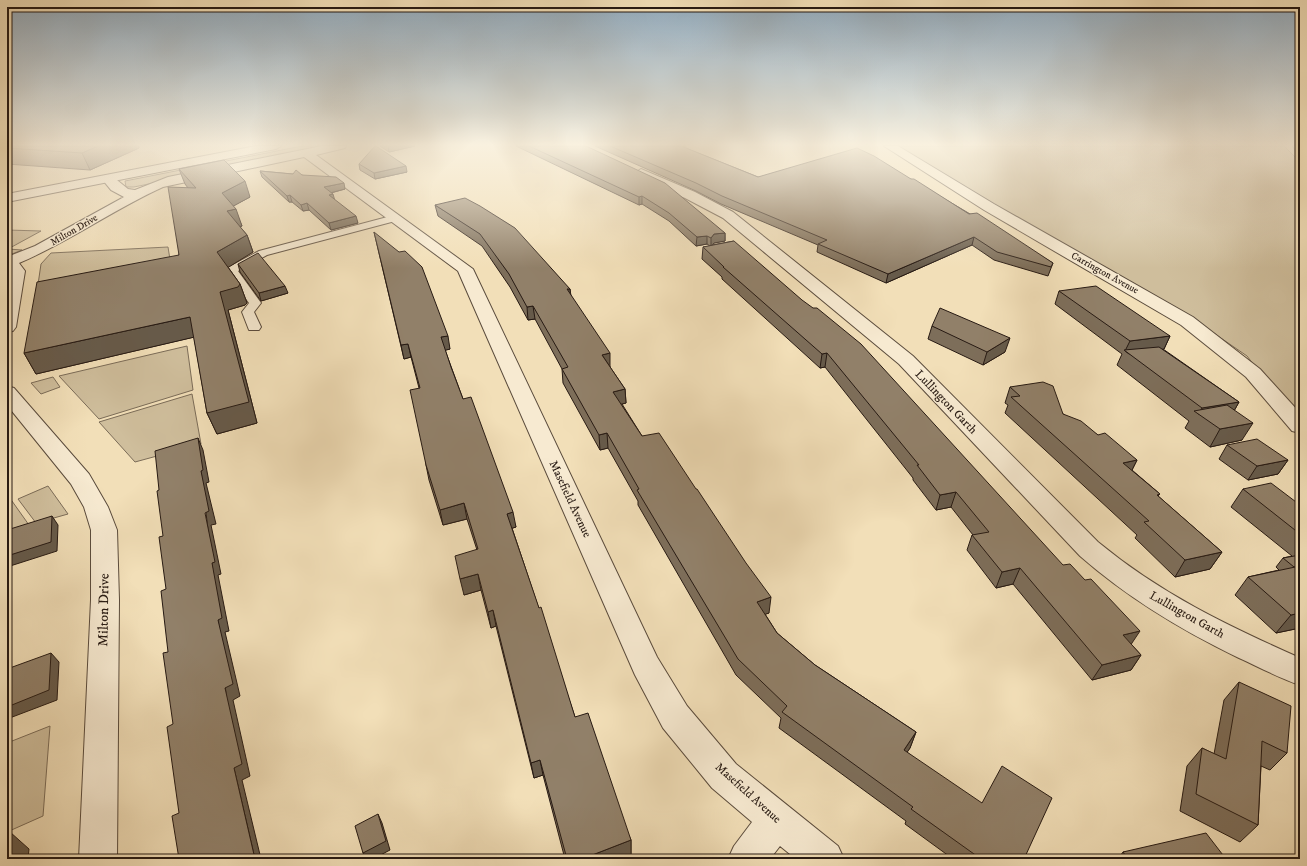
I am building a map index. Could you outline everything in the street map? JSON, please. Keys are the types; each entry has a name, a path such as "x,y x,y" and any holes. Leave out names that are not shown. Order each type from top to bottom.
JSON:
{"street":[{"path":"7,198 69,186"},
{"path":"116,186 124,193 137,195"},
{"name":"Milton Drive","path":"7,327 18,271 8,262 40,249 154,186"},
{"name":"Masefield Avenue","path":"352,186 465,270 646,666 675,717 724,776 825,859"},
{"name":"Lullington Garth","path":"671,186 728,215 906,360 1089,549 1119,574 1158,601 1215,632 1300,672"},
{"name":"Carrington Avenue","path":"954,186 1141,293 1187,321 1253,373 1300,426"},
{"name":"Milton Drive","path":"7,392 81,480 96,507 104,530 105,600 98,859"},
{"path":"747,859 777,820"}],"lane":[{"path":"254,327 248,312 255,303 231,270 263,253 395,218"}],"shaded area":[{"path":"961,186 1300,186 1300,425 1247,356 1183,312"},
{"path":"7,230 41,231 8,249 22,250 7,256"},
{"path":"168,247 172,272 36,298 41,264 51,253"},
{"path":"187,346 193,390 99,419 59,376"},
{"path":"53,377 60,387 41,394 31,383"},
{"path":"192,394 201,444 135,462 99,422"},
{"path":"48,486 68,514 36,523 18,499"},
{"path":"7,494 29,525 7,532"},
{"path":"50,726 43,816 7,832 7,743"}],"building":[{"path":"195,186 235,186 222,193 236,209 227,211 247,235 217,252 240,284 238,287 220,292 249,402 207,413 190,317 24,353 37,282 179,255 168,187 196,188"},
{"path":"277,186 327,186 324,187 333,194 329,195 356,216 329,223 307,203 301,205 290,195 287,196"},
{"path":"616,186 669,186 725,233 714,234 711,238 707,236 697,237 669,213 642,196 639,197"},
{"path":"703,186 926,186 969,214 977,213 1053,263 1051,267 997,252 974,237 888,274 818,244 827,240 722,196"},
{"path":"465,198 515,228 570,289 567,289 610,353 602,355 625,389 613,392 642,436 659,433 746,563 771,597 757,602 777,633 815,665 916,732 904,750 982,803 1002,766 1052,798 1024,859 981,859 911,809 913,807 782,712 787,706 738,659 637,490 639,489 607,433 599,435 562,369 568,367 533,306 527,307 509,274 480,234 435,205"},
{"path":"374,232 399,252 405,251 422,267 448,336 441,337 451,367 463,399 471,397 513,512 507,514 539,608 541,607 575,717 588,713 631,840 582,859 567,859 540,760 531,763 493,610 488,612 478,574 460,579 455,556 478,549 464,503 440,510 426,465 410,390 420,388 408,344 401,345"},
{"path":"734,241 802,300 813,308 817,308 861,344 1063,565 1070,564 1085,580 1091,579 1140,631 1123,635 1141,655 1102,665 1020,568 1002,572 972,535 989,532 956,492 940,495 917,465 919,465 827,353 822,354 723,267 703,247"},
{"path":"258,253 285,286 259,293 238,264"},
{"path":"1096,286 1170,336 1130,341 1059,291"},
{"path":"940,308 1010,338 987,352 932,326"},
{"path":"1159,347 1239,402 1202,408 1124,350"},
{"path":"1043,382 1053,386 1063,414 1081,421 1098,435 1105,433 1137,460 1123,463 1160,494 1157,495 1222,552 1185,560 1144,522 1149,521 1011,397 1020,396 1010,387"},
{"path":"1227,405 1253,423 1220,429 1194,411"},
{"path":"198,438 203,470 201,471 209,511 205,513 215,562 212,563 222,618 218,620 233,684 225,688 242,764 234,768 255,859 179,859 172,816 179,813 167,727 173,724 163,653 168,652 161,591 166,589 159,537 163,536 157,491 159,490 155,451"},
{"path":"1257,439 1288,460 1257,466 1227,445"},
{"path":"1271,483 1300,505 1300,534 1243,489"},
{"path":"52,516 51,542 7,556 7,530"},
{"path":"1300,555 1300,566 1294,567 1283,558"},
{"path":"1300,566 1300,613 1291,615 1248,577"},
{"path":"51,653 49,690 7,707 7,669"},
{"path":"1239,682 1291,706 1287,753 1262,741 1258,825 1196,794 1202,748 1226,759"},
{"path":"378,814 386,841 363,853 355,826"},
{"path":"10,832 7,859 7,833"},
{"path":"1206,833 1226,859 1128,859 1123,852"}]}
